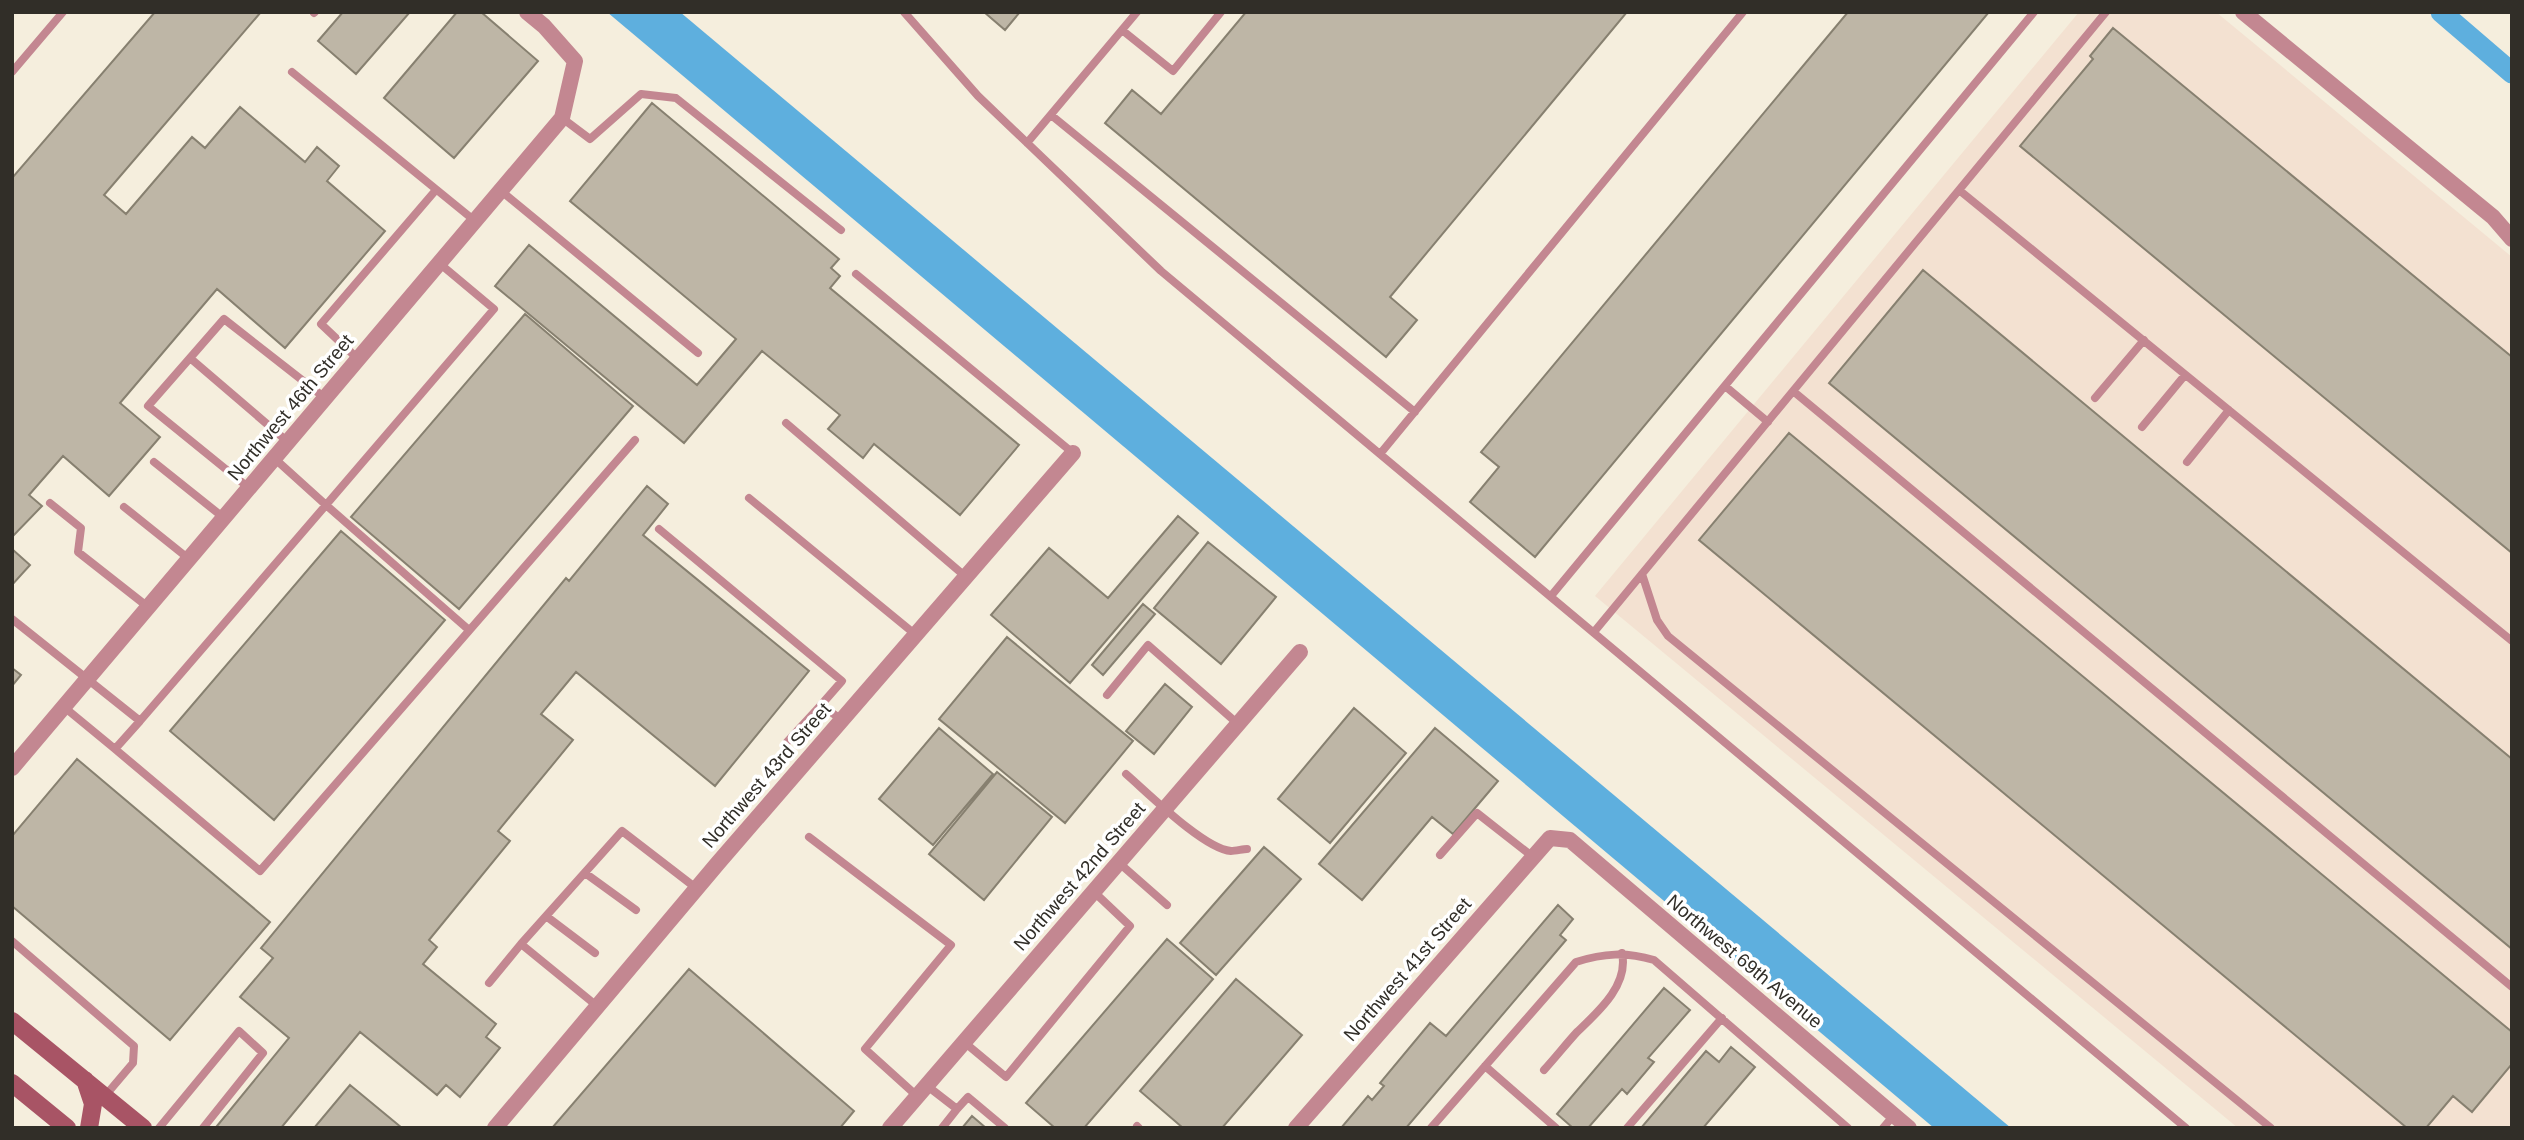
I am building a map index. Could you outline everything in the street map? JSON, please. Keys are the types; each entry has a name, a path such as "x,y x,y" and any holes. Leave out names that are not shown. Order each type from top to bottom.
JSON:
{"main road":[{"path":"12,1021 143,1128"},
{"path":"85,1080 93,1104 89,1128"},
{"path":"12,1083 67,1128"}],"street":[{"name":"Northwest 46th Street","path":"14,762 88,679 562,118 575,61 544,26 527,12"},
{"path":"2243,12 2493,217 2512,239"},
{"path":"2493,217 2512,227"},
{"name":"Northwest 43rd Street","path":"495,1128 696,888 1073,453"},
{"name":"Northwest 42nd Street","path":"890,1128 1300,652"},
{"name":"Northwest 41st Street","path":"1296,1128 1550,838"},
{"name":"Northwest 69th Avenue","path":"1550,838 1570,840 1888,1121 1909,1128"}],"lane":[{"path":"12,72 63,12"},
{"path":"904,12 956,73 1161,271 2186,1128"},
{"path":"1027,143 1137,12"},
{"path":"1122,30 1173,71 1221,12"},
{"path":"1380,454 1743,12"},
{"path":"1551,596 2034,12"},
{"path":"1594,632 2106,12"},
{"path":"292,72 475,221"},
{"path":"562,118 590,139 641,94 676,98 841,230"},
{"path":"1051,115 1415,412"},
{"path":"500,190 698,352"},
{"path":"1959,190 2512,641"},
{"path":"358,359 321,324 435,191"},
{"path":"115,749 494,309 439,262"},
{"path":"856,274 1073,453"},
{"path":"249,488 148,406 223,318 325,398"},
{"path":"2095,398 2144,340"},
{"path":"190,358 288,442"},
{"path":"2142,426 2185,375"},
{"path":"1725,386 1768,422"},
{"path":"1793,391 2512,987"},
{"path":"2187,462 2229,410"},
{"path":"786,423 966,577"},
{"path":"64,707 260,871 635,440"},
{"path":"274,458 469,630"},
{"path":"154,461 224,518"},
{"path":"749,498 916,635"},
{"path":"50,503 81,528 78,552 148,607"},
{"path":"124,507 188,559"},
{"path":"659,529 842,681 787,742"},
{"path":"1642,574 1657,620 1668,636 2271,1128"},
{"path":"12,619 140,721"},
{"path":"1107,695 1148,645 1238,724"},
{"path":"821,705 842,720"},
{"path":"1126,774 1206,841 1230,851 1247,849"},
{"path":"1440,855 1477,813 1533,857"},
{"path":"489,983 622,831 696,888"},
{"path":"809,837 951,945 865,1049 922,1091 957,1109"},
{"path":"1118,862 1167,905"},
{"path":"585,873 636,910"},
{"path":"964,1042 1006,1076 1130,926 1093,891"},
{"path":"546,916 595,953"},
{"path":"12,941 134,1046 133,1063 105,1096"},
{"path":"521,944 597,1006"},
{"path":"1431,1128 1576,962 1609,953 1622,953 1654,960 1849,1128"},
{"path":"1544,1070 1577,1033 1601,1012 1624,965 1622,953"},
{"path":"1628,1128 1721,1018"},
{"path":"159,1128 239,1031 263,1053 204,1128"},
{"path":"1485,1066 1556,1128"},
{"path":"942,1128 968,1097 1005,1128"}],"shaded area":[{"path":"2079,12 2216,12 2512,257 2512,1128 2238,1128 1595,596"}],"water":[{"path":"607,12 680,12 2011,1128 1934,1128"}],"building":[{"path":"155,12 261,12 104,195 126,214 192,137 205,148 240,107 305,162 317,147 339,166 327,181 385,231 285,348 217,289 120,403 160,437 109,496 63,456 29,495 42,506 12,537 12,178"},
{"path":"343,12 410,12 356,74 318,41"},
{"path":"457,12 481,12 538,61 454,158 384,98"},
{"path":"984,12 1020,12 1005,30"},
{"path":"1246,12 1627,12 1390,297 1417,320 1386,357 1105,123 1132,90 1161,114"},
{"path":"1848,12 1989,12 1535,557 1470,502 1499,467 1481,452"},
{"path":"2113,28 2512,357 2512,553 2020,146 2093,59 2090,56"},
{"path":"652,103 839,259 831,268 840,276 830,288 1019,445 960,515 874,444 863,458 828,429 840,415 762,351 684,443 495,286 529,245 697,385 736,339 570,201"},
{"path":"1923,270 2512,759 2512,949 1829,383"},
{"path":"525,314 633,406 459,609 351,517"},
{"path":"1789,433 2512,1032 2512,1064 2472,1112 2453,1096 2426,1128 2407,1128 1699,540"},
{"path":"647,486 668,504 643,535 809,671 715,786 576,672 541,714 573,740 498,831 510,841 429,940 437,947 423,964 496,1024 486,1037 500,1048 460,1097 446,1085 437,1095 360,1032 281,1128 219,1128 217,1126 289,1038 240,997 273,958 261,948 566,578 569,581"},
{"path":"1178,516 1198,533 1070,683 991,615 1049,548 1108,598"},
{"path":"341,531 445,620 274,820 170,731"},
{"path":"1208,542 1276,597 1221,664 1154,608"},
{"path":"12,549 30,565 12,585"},
{"path":"1143,604 1155,614 1103,675 1092,665"},
{"path":"1007,637 1133,741 1065,823 939,719"},
{"path":"12,668 21,675 12,686"},
{"path":"1165,684 1192,707 1154,754 1126,731"},
{"path":"1354,708 1406,753 1330,843 1278,799"},
{"path":"939,728 993,774 933,845 879,799"},
{"path":"1435,728 1498,781 1453,834 1432,817 1362,900 1319,864"},
{"path":"77,759 270,922 170,1040 12,906 12,836"},
{"path":"997,772 1052,817 984,900 929,854"},
{"path":"1264,847 1301,879 1216,975 1180,943"},
{"path":"1558,905 1573,919 1560,935 1566,940 1406,1128 1341,1128 1368,1096 1372,1100 1384,1086 1380,1083 1430,1023 1446,1036"},
{"path":"1167,939 1213,979 1084,1128 1055,1128 1026,1103"},
{"path":"689,969 854,1111 840,1128 552,1128"},
{"path":"1236,979 1302,1035 1222,1128 1183,1128 1140,1091"},
{"path":"1664,988 1690,1010 1648,1058 1654,1062 1627,1094 1622,1089 1588,1128 1573,1128 1557,1114"},
{"path":"1731,1047 1755,1067 1703,1128 1641,1128 1706,1051 1719,1062"},
{"path":"350,1085 402,1128 314,1128"},
{"path":"972,1116 986,1128 962,1128"}],"waterway":[{"path":"2441,12 2512,73"}]}
